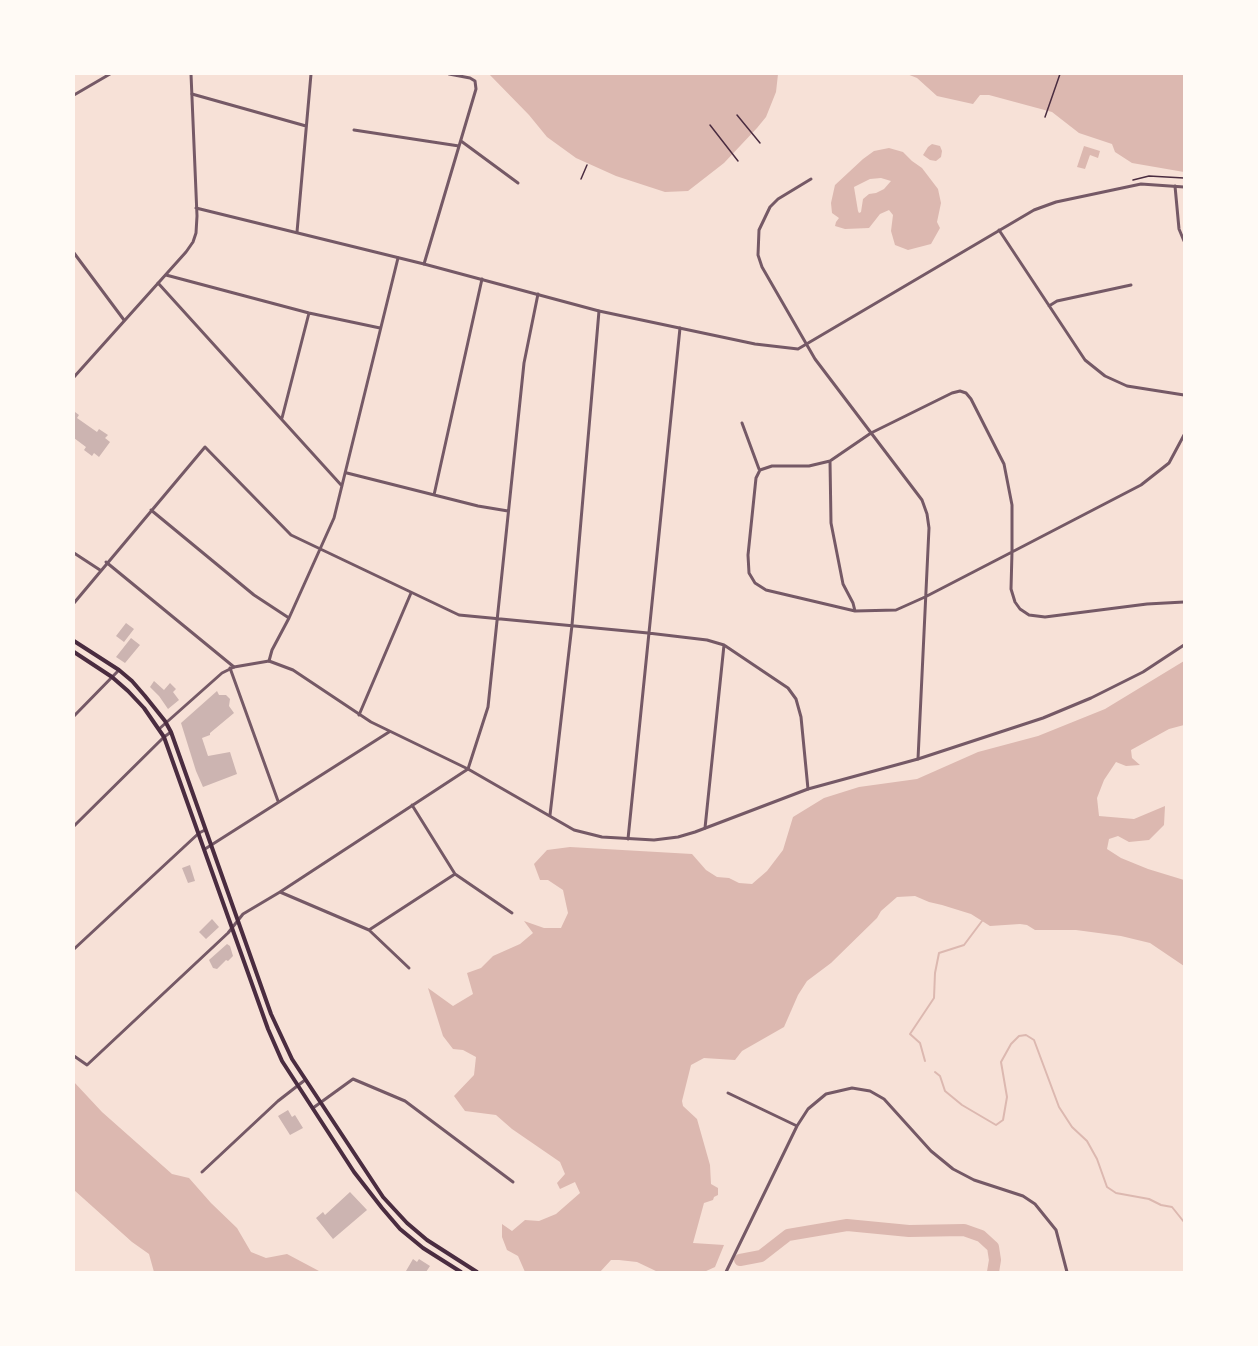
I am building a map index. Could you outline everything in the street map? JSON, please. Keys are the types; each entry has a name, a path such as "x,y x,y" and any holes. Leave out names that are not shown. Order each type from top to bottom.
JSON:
{"main road":[{"path":"74,641 119,670 145,696 171,732 276,1026 305,1080 383,1197 407,1223 427,1240 477,1272"},
{"path":"74,652 112,677 144,708 164,737 268,1029 282,1061 354,1172 382,1208 400,1229 423,1248 461,1272"},
{"path":"247,971 256,968"},
{"path":"268,1029 276,1026"},
{"path":"346,1159 353,1154"},
{"path":"354,1172 362,1166"},
{"path":"400,1229 407,1223"}],"street":[{"path":"74,95 110,74"},
{"path":"74,377 193,242 196,233 196,208 191,74"},
{"path":"297,232 311,74"},
{"path":"424,264 476,89 475,81 470,78 449,74"},
{"path":"192,94 306,126"},
{"path":"354,130 459,146"},
{"path":"460,141 518,183"},
{"path":"811,179 778,199 770,207 759,230 760,262 815,359 922,500 927,514 929,528 918,759"},
{"path":"196,208 599,310 778,348 798,349 1034,210 1056,202 1134,186 1151,184 1185,187"},
{"path":"1175,186 1179,229 1185,241"},
{"path":"999,230 1085,360 1105,376 1127,387 1185,394"},
{"path":"74,253 124,320"},
{"path":"269,661 272,650 334,518 398,258"},
{"path":"166,275 309,313 380,328"},
{"path":"434,495 482,279"},
{"path":"158,283 342,487"},
{"path":"1049,306 1057,301 1131,285"},
{"path":"74,1056 87,1065 228,933 243,914 468,769 488,707 524,363 538,294"},
{"path":"549,815 572,625 599,310"},
{"path":"282,418 309,313"},
{"path":"628,839 680,328"},
{"path":"1185,435 1169,463 1141,485 1012,552 926,597 896,610 855,611 766,590 755,583 749,573 748,555 756,478 760,470 772,466 809,466 830,461 872,433 960,391 966,393 971,399 1004,464 1012,505 1012,552 1011,590 1020,609 1029,615 1045,617 1147,604 1185,602"},
{"path":"742,423 760,470"},
{"path":"74,603 106,562 205,447 291,535 459,615 648,633 707,640 724,645 788,688 796,699 801,717 808,789"},
{"path":"830,461 833,532 843,584 855,611"},
{"path":"346,472 478,506 508,511"},
{"path":"151,510 254,595 289,618"},
{"path":"74,553 100,570"},
{"path":"106,562 232,668 278,801"},
{"path":"359,715 411,593"},
{"path":"705,828 724,645"},
{"path":"159,729 216,677 232,668 269,661 293,670 359,715 389,732 468,769 574,830 585,834 628,839 665,839 705,828 808,789 918,759 1043,718 1091,698 1143,672 1185,645"},
{"path":"74,716 119,670"},
{"path":"74,826 171,732"},
{"path":"205,849 389,732"},
{"path":"412,806 455,874 512,913"},
{"path":"74,949 199,833 207,829"},
{"path":"369,930 455,874"},
{"path":"280,892 369,930 409,968"},
{"path":"313,1108 353,1079 405,1101 513,1182"},
{"path":"202,1172 305,1080"},
{"path":"726,1272 797,1126 813,1104 836,1090 860,1089 884,1099 930,1150 949,1166 974,1180 1023,1196 1041,1209 1056,1230 1067,1272"},
{"path":"728,1093 797,1126"}],"path":[{"path":"1045,117 1060,74"},
{"path":"737,115 760,143"},
{"path":"710,125 738,161"},
{"path":"581,179 587,165"},
{"path":"1134,186 1133,179 1149,176 1185,178"}],"shaded area":[{"path":"489,74 778,74 776,92 766,117 724,163 688,191 665,192 616,176 576,158 547,137"},
{"path":"907,74 1184,74 1184,172 1132,163 1115,152 1112,144 1079,133 1052,112 989,95 980,95 973,104 937,96 917,78"},
{"path":"932,144 940,146 942,151 941,157 936,161 923,155"},
{"path":"1084,146 1100,151 1098,158 1090,155 1085,169 1077,167"},
{"path":"889,148 903,152 922,168 938,189 941,203 937,222 940,228 931,244 908,250 895,245 891,231 893,215 889,210 880,214 869,228 845,229 835,226 839,218 832,213 831,203 835,185 874,151","holes":["881,178 891,181 884,189 869,194 863,199 859,213 854,187 870,179"]},
{"path":"1184,661 1184,725 1169,729 1131,750 1132,758 1140,765 1126,766 1116,762 1104,780 1097,798 1099,816 1134,819 1165,806 1164,825 1149,840 1129,842 1118,836 1109,839 1107,849 1121,858 1148,869 1184,880 1184,966 1150,943 1121,936 1076,930 1035,930 1020,924 990,926 971,914 915,896 897,897 831,963 807,981 784,1027 742,1051 735,1060 704,1058 691,1065 682,1101 683,1106 697,1119 710,1165 711,1184 718,1188 718,1195 713,1200 704,1203 693,1243 724,1245 715,1267 704,1272 658,1272 637,1262 611,1260 600,1272 525,1272 518,1256 507,1250 502,1237 502,1224 512,1231 525,1220 539,1221 556,1214 580,1193 575,1182 560,1189 557,1183 565,1174 560,1162 512,1129 496,1115 465,1111 454,1096 474,1075 476,1057 463,1050 453,1049 443,1036 428,988 453,1006 473,994 467,973 481,968 493,956 520,944 533,933 524,921 544,928 561,928 568,913 563,890 548,880 540,880 534,864 547,850 570,847 692,854 706,870 717,877 752,884 767,871 783,850 793,817 824,798 859,787 917,779 978,752 1038,736 1105,709"},
{"path":"74,1082 102,1112 172,1174 189,1178 237,1228 251,1252 266,1258 287,1254 319,1271 327,1272 154,1272 149,1254 132,1242 74,1190"}],"building":[{"path":"75,412 79,415 77,418 97,432 99,429 108,435 105,438 110,442 99,457 94,453 92,456 84,450 86,447 74,438"},
{"path":"126,623 134,629 124,642 116,636"},
{"path":"131,638 140,645 125,663 116,657"},
{"path":"154,681 164,690 170,683 176,689 173,692 179,700 168,709 150,687"},
{"path":"217,691 219,695 226,695 230,699 229,706 234,713 210,735 202,738 208,756 230,752 237,774 203,787 181,723"},
{"path":"190,865 195,881 188,883 182,868"},
{"path":"212,919 219,927 206,939 199,932"},
{"path":"227,944 233,956 217,969 213,968 209,960"},
{"path":"288,1110 292,1117 295,1115 303,1128 290,1135 278,1116"},
{"path":"350,1192 367,1210 333,1239 316,1218 323,1212 325,1215"},
{"path":"413,1259 417,1262 419,1259 430,1266 426,1272 406,1271"}],"waterway":[{"path":"925,1061 920,1043 910,1034 934,998 939,953 964,945 982,921"},
{"path":"935,1072 940,1076 945,1091 962,1105 996,1125 1003,1120 1007,1097 1001,1062 1011,1044 1019,1036 1026,1035 1034,1040 1059,1107 1072,1127 1087,1141 1097,1159 1107,1187 1116,1193 1149,1199 1172,1207 1184,1222"},
{"path":"740,1260 761,1256 788,1235 847,1225 909,1231 964,1230 981,1236 993,1247 995,1260 993,1272"}]}
